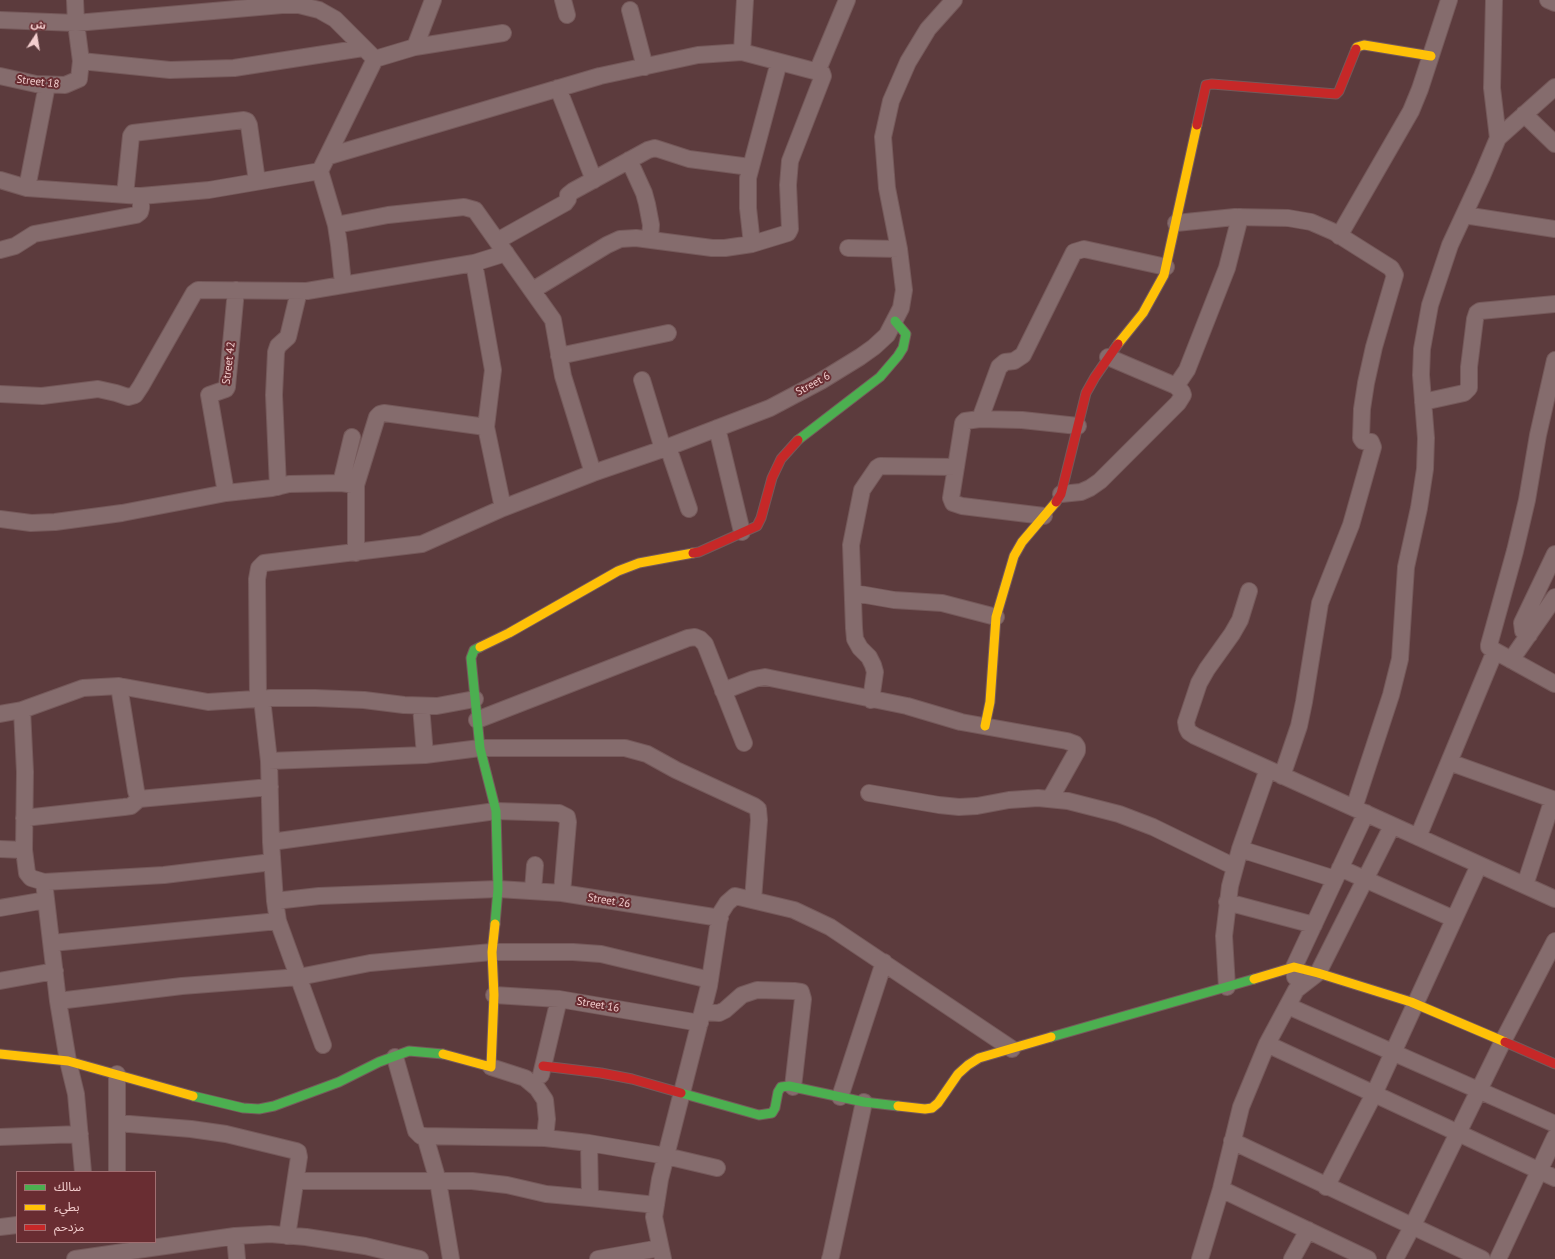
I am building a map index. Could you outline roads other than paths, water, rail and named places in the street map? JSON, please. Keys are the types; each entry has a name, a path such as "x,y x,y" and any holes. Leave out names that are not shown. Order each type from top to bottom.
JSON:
{"street":[{"path":"75,0 76,23 81,61 170,70 227,69 363,48"},
{"path":"415,47 433,0"},
{"path":"742,52 745,0"},
{"path":"817,72 848,0"},
{"name":"Street 6","path":"323,1045 278,920 275,901 271,842 269,762 260,699 257,580 259,568 264,563 422,544 503,508 593,473 666,448 770,408 821,381 874,347 887,335 895,320 901,308 904,290 899,249 887,188 883,137 892,101 908,62 928,29 954,0"},
{"path":"1339,236 1411,111 1420,89 1449,0"},
{"path":"1494,0 1492,88 1498,138"},
{"path":"1548,0 1555,3"},
{"path":"0,20 76,23 177,7 282,2 319,10 335,18 375,59"},
{"path":"630,10 645,67"},
{"path":"343,284 336,225 320,171 329,156 375,59 415,47 503,33"},
{"path":"985,726 990,702 996,617 1014,556 1022,542 1061,494 1086,393 1108,357 1143,313 1164,275 1206,85 1212,84 1336,94 1339,91 1356,46 1364,45 1431,56"},
{"path":"329,156 600,76 698,55 742,52 822,73 823,76 790,161 788,174 789,232 752,244 712,248 636,238 620,240 608,245 533,290"},
{"name":"Street 18","path":"0,76 47,85 65,85 78,81 80,77 81,61"},
{"path":"752,244 748,189 750,167 779,62"},
{"path":"27,188 47,85"},
{"path":"1296,990 1294,968 1338,874 1360,811 1400,659 1406,567 1419,508 1425,468 1426,438 1421,375 1422,349 1430,305 1450,245 1498,138 1555,87"},
{"path":"558,88 594,180"},
{"path":"1524,114 1555,144"},
{"path":"124,195 132,132 205,124 244,120 247,121 249,125 257,181"},
{"path":"0,394 42,396 98,389 128,397 134,395 142,386 194,293 198,290 307,291 474,263 502,247 567,201 570,193 655,148 689,159 750,167"},
{"path":"630,160 647,204 651,225 650,240"},
{"path":"0,180 27,188 140,196 209,190 320,171"},
{"path":"0,250 15,246 34,234 136,215 140,212 141,208 140,196"},
{"path":"336,225 388,215 464,207 474,210 533,290 553,320 563,376 593,473"},
{"path":"1464,215 1555,229"},
{"path":"1176,224 1240,217 1288,218 1310,222 1339,236 1392,268 1395,275 1372,354 1362,408 1361,438 1363,441 1371,442 1373,447 1351,525 1320,603 1299,726 1275,772 1240,849 1235,867 1227,902 1224,936 1227,987"},
{"path":"1176,386 1187,370 1227,268 1240,217"},
{"path":"848,248 899,249"},
{"path":"980,419 1000,366 1005,362 1014,361 1024,355 1074,252 1084,249 1166,267"},
{"path":"474,263 493,370 486,427 503,508"},
{"name":"Street 42","path":"226,493 209,395 226,389 227,387 236,290"},
{"path":"278,487 274,394 276,352 278,346 288,337 300,291"},
{"path":"1423,402 1464,393 1469,388 1469,367 1477,313 1480,311 1555,304"},
{"path":"491,1067 494,995 492,952 498,889 496,811 480,748 471,658 474,650 509,633 582,590 618,571 639,563 699,552 757,526 761,518 772,478 781,459 798,440 880,377 898,356 903,348 906,334 895,320"},
{"path":"559,356 668,334"},
{"path":"1061,494 1082,492 1100,481 1178,404 1183,395 1176,386 1108,357"},
{"path":"1555,360 1536,441 1527,500 1515,551 1489,642 1489,647 1495,651 1555,684"},
{"path":"642,380 689,509"},
{"path":"349,484 377,417 380,414 384,413 486,427"},
{"path":"1044,516 962,506 953,503 951,498 963,423 965,421 980,419 1036,421 1078,426"},
{"path":"717,428 742,532"},
{"path":"352,437 349,484 356,553"},
{"path":"871,700 875,672 869,657 860,648 855,639 854,628 854,593 851,545 862,490 880,466 956,467"},
{"path":"0,519 31,522 55,522 122,513 226,493 295,484 349,484"},
{"path":"1529,635 1523,631 1522,623 1555,554"},
{"path":"1249,591 1240,620 1199,682 1186,722 1187,728 1195,736 1555,899"},
{"path":"854,593 894,600 942,603 996,617"},
{"path":"1511,660 1555,597"},
{"path":"477,720 688,638 695,637 700,638 705,644 744,743"},
{"path":"1418,837 1495,651"},
{"path":"723,691 754,679 766,677 871,700 907,706 961,722 1067,741 1075,744 1077,747 1075,756 1050,800"},
{"path":"0,714 22,710 83,688 119,686 208,702 315,698 437,706 475,699"},
{"path":"119,686 136,791 139,800"},
{"path":"421,706 425,755"},
{"path":"22,710 26,772 24,850 28,876 31,878 44,882 164,875 272,862"},
{"path":"269,762 425,755 480,748 625,748 647,754 676,770 758,809 759,813 753,900"},
{"path":"1449,762 1554,800 1525,885"},
{"path":"24,818 131,806 139,800 270,787"},
{"path":"869,793 938,805 959,807 977,806 1009,800 1038,798 1068,801 1119,814 1153,827 1235,867"},
{"path":"271,842 496,811 559,813 567,817 568,822 562,894"},
{"path":"1200,1259 1221,1189 1241,1106 1267,1044 1296,990 1318,973 1392,826"},
{"path":"0,849 24,850"},
{"path":"1240,849 1338,874 1365,879 1454,919"},
{"path":"533,890 535,865"},
{"path":"1326,1187 1374,1094 1479,865"},
{"path":"44,882 58,1002 68,1061 76,1094 83,1171"},
{"name":"Street 26","path":"275,901 326,896 498,889 533,890 720,918"},
{"path":"598,1259 661,1254 654,1217 666,1156 710,980 720,914 726,902 735,896 794,910 830,927 1012,1049"},
{"path":"0,908 46,900"},
{"path":"1227,902 1314,925"},
{"path":"52,943 278,920"},
{"path":"1395,1259 1412,1227 1457,1132 1555,941"},
{"path":"58,1002 182,986 299,977 370,963 492,952 573,952 601,954 710,980"},
{"path":"840,1097 884,962"},
{"path":"543,1066 601,1073 632,1080 759,1115 772,1113 781,1087 793,1087 864,1102 925,1109 932,1108 938,1104 958,1074 979,1058 1294,968 1318,973 1416,1004 1555,1064"},
{"path":"0,981 55,971"},
{"name":"Street 16","path":"494,995 559,999 701,1017 719,1013 725,1010 742,995 757,990 801,992 803,999 793,1087"},
{"path":"537,1088 559,999"},
{"path":"1288,1006 1555,1124"},
{"path":"1267,1044 1555,1178"},
{"path":"0,1054 68,1061 236,1106 259,1109 274,1106 339,1082 379,1062 409,1051 440,1053 525,1078 537,1088 545,1100 547,1119 546,1138"},
{"path":"395,1057 418,1134 425,1136 546,1138 589,1143 666,1156 718,1168"},
{"path":"117,1074 117,1171"},
{"path":"832,1258 864,1102"},
{"path":"117,1124 191,1129 226,1134 296,1150 299,1157 287,1236"},
{"path":"0,1137 80,1134"},
{"path":"425,1136 438,1181 451,1259"},
{"path":"1498,1259 1555,1137"},
{"path":"1232,1141 1326,1187 1482,1259"},
{"path":"589,1143 590,1198"},
{"path":"296,1181 472,1181 507,1185 546,1194 656,1205"},
{"path":"1221,1189 1368,1259"},
{"path":"0,1227 16,1225"},
{"path":"1292,1259 1308,1230"},
{"path":"75,1259 113,1251 235,1236 270,1234 365,1246 420,1259"},
{"path":"235,1236 237,1259"}]}
